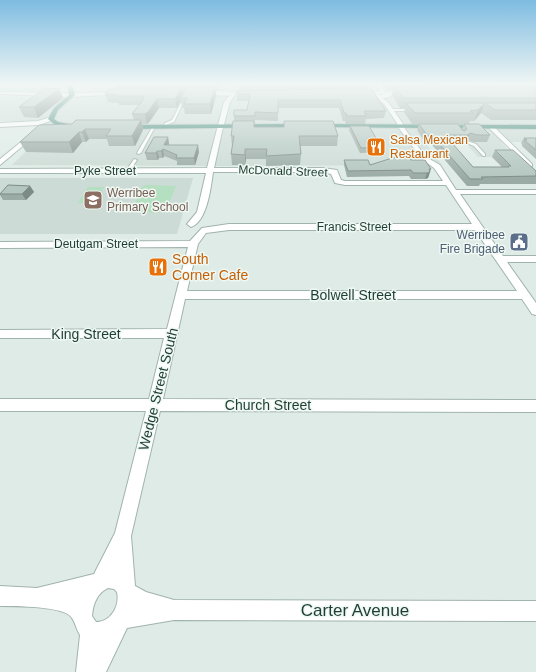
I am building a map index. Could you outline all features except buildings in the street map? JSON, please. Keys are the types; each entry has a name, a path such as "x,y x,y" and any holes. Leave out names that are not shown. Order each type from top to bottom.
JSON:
{"highway":[{"path":"52,116 54,121 65,125 83,125 64,117 54,121"},
{"path":"121,125 338,124 530,126 536,124"},
{"path":"154,125 220,125"},
{"path":"400,125 457,128 488,126"}],"street":[{"path":"191,228 201,212 223,116"},
{"path":"394,116 424,158 437,167 536,311"},
{"path":"21,125 54,121"},
{"path":"0,125 40,126 54,121"},
{"path":"0,163 34,134 40,126"},
{"path":"488,126 530,165"},
{"name":"Pyke Street","path":"0,171 210,170"},
{"name":"McDonald Street","path":"210,170 322,170 334,172 338,181 345,183 448,183"},
{"path":"455,192 536,192"},
{"path":"201,212 204,227"},
{"name":"Wedge Street South","path":"99,582 123,534 193,244 204,227"},
{"name":"Francis Street","path":"191,228 479,227"},
{"name":"Wedge Street South","path":"191,228 190,239 193,244"},
{"name":"Deutgam Street","path":"0,245 193,244"},
{"path":"501,259 536,259"},
{"name":"Bolwell Street","path":"181,294 525,294"},
{"name":"King Street","path":"0,334 172,333"},
{"name":"Church Street","path":"0,405 536,406"},
{"name":"Wedge Street South","path":"123,534 127,589"},
{"path":"34,597 73,590 115,578 121,580 127,589 127,605 95,672"},
{"path":"87,672 86,596 99,582"},
{"name":"Carter Avenue","path":"127,589 143,601 174,610"},
{"path":"0,596 34,597 69,603 97,633 103,632 120,621"},
{"name":"Carter Avenue","path":"120,621 174,610 536,611"}],"lane":[{"path":"166,124 172,121 174,116"},
{"path":"139,153 154,125"},
{"path":"469,142 478,153 484,155"},
{"path":"128,171 135,160"}],"shaded area":[{"path":"0,116 536,116 536,142 501,142 515,157 478,157 454,130 443,130 453,142 426,143 442,165 12,165 49,129 35,121 0,121"},
{"name":"Werribee Primary School","path":"0,178 193,178 177,234 0,234"}],"green space":[{"path":"146,185 176,186 166,211 155,213 131,211 142,187"},
{"path":"88,187 104,187 94,203 78,203"}],"place":[{"name":"Salsa Mexican Restaurant","path":"376,147"},
{"name":"Werribee Primary School","path":"93,200"},
{"name":"Werribee Fire Brigade","path":"519,242"},
{"name":"South Corner Cafe","path":"158,267"}]}
